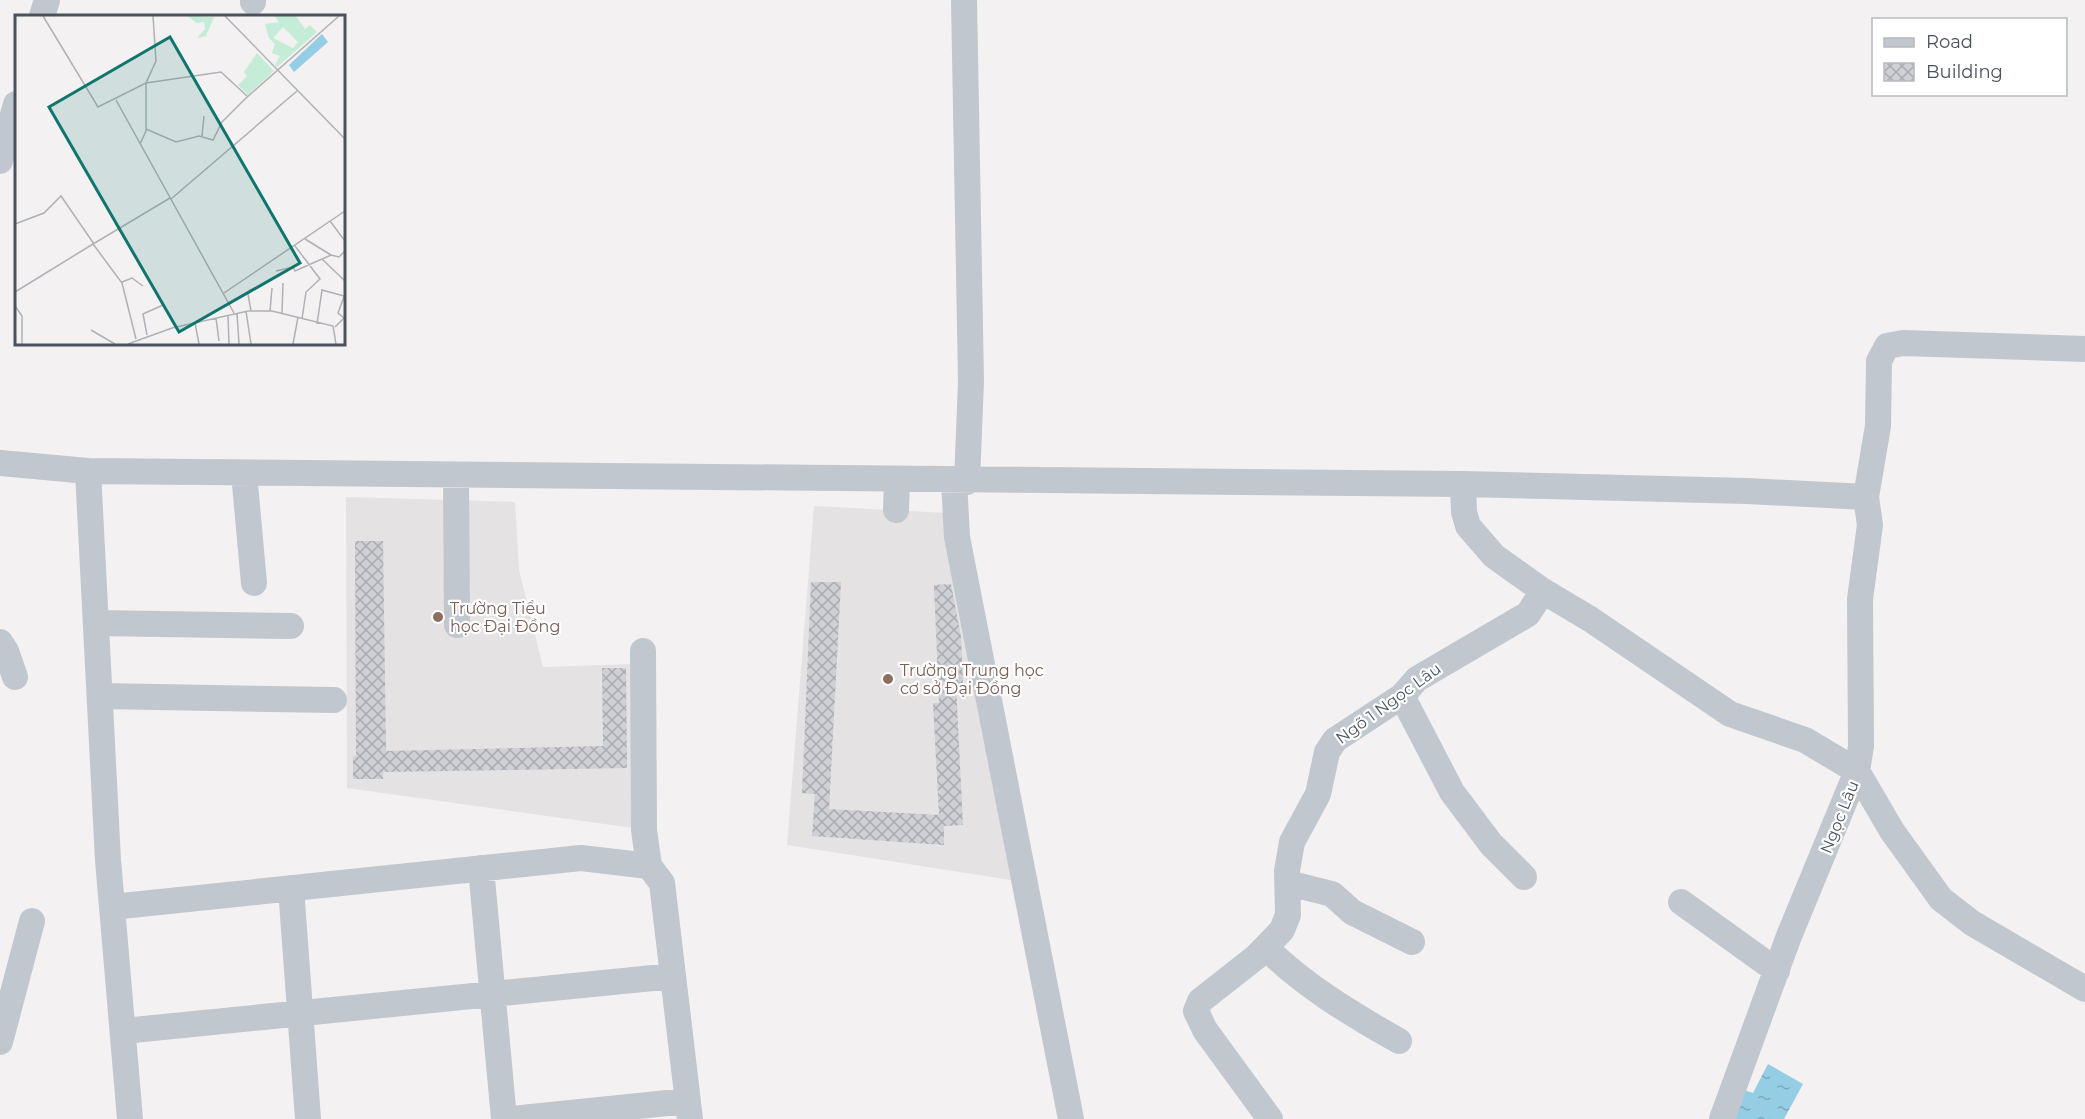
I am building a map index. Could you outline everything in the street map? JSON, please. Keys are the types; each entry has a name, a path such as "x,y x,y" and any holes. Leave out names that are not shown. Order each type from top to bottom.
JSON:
{"street":[{"path":"42,15 46,0"},
{"path":"964,0 971,381 957,537 1071,1119"},
{"path":"1,156 15,107"},
{"name":"Ngọc Lâu","path":"1722,1119 1777,971 1857,771 1861,746 1860,599 1870,525 1866,497 1878,426 1879,362 1887,346 1903,343 2085,349"},
{"path":"0,463 88,471 1463,484 1747,491 1866,497"},
{"path":"88,471 112,907 130,1119"},
{"path":"244,473 254,583"},
{"path":"456,476 457,625"},
{"path":"896,510 897,480"},
{"path":"1463,484 1465,519 1476,537 1494,555 1543,591 1590,619 1730,714 1805,740 1857,771 1892,831 1941,899 1972,923 2085,989"},
{"name":"Ngõ 1 Ngọc Lâu","path":"1270,1119 1206,1030 1196,1011 1200,1001 1266,948 1282,930 1288,915 1292,843 1322,783 1327,752 1341,734 1402,696 1417,679 1528,614 1543,591"},
{"path":"96,623 291,627"},
{"path":"0,642 6,651 15,677"},
{"path":"512,1119 688,1110 662,883 649,866 645,830 643,651"},
{"path":"100,696 334,700"},
{"path":"1402,696 1452,792 1491,844 1524,877"},
{"path":"112,907 581,858 649,866"},
{"path":"482,868 495,994 504,1119"},
{"path":"1288,883 1332,894 1354,914 1412,942"},
{"path":"291,888 308,1119"},
{"path":"1682,902 1777,971"},
{"path":"0,1042 32,921"},
{"path":"1266,948 1296,976 1357,1017 1399,1041"},
{"path":"123,1031 673,976"}],"shaded area":[{"name":"Trường Tiểu học Đại Đồng","path":"346,497 515,502 519,570 543,667 632,664 633,828 347,788"},
{"name":"Trường Trung học cơ sở Đại Đồng","path":"814,506 947,513 1011,880 787,845"}],"water":[{"path":"1768,1064 1803,1084 1784,1119 1732,1119 1744,1090 1753,1093"}],"building":[{"path":"355,541 383,541 386,751 603,746 602,668 626,668 627,768 383,772 383,779 353,779 353,757 356,756"},
{"path":"811,582 841,582 829,809 939,815 933,703 939,703 934,585 951,584 961,637 963,684 956,685 963,825 944,826 944,845 812,836 815,794 802,793"}],"place":[{"name":"Trường Tiểu học Đại Đồng","path":"438,617"},
{"name":"Trường Trung học cơ sở Đại Đồng","path":"888,679"}]}
